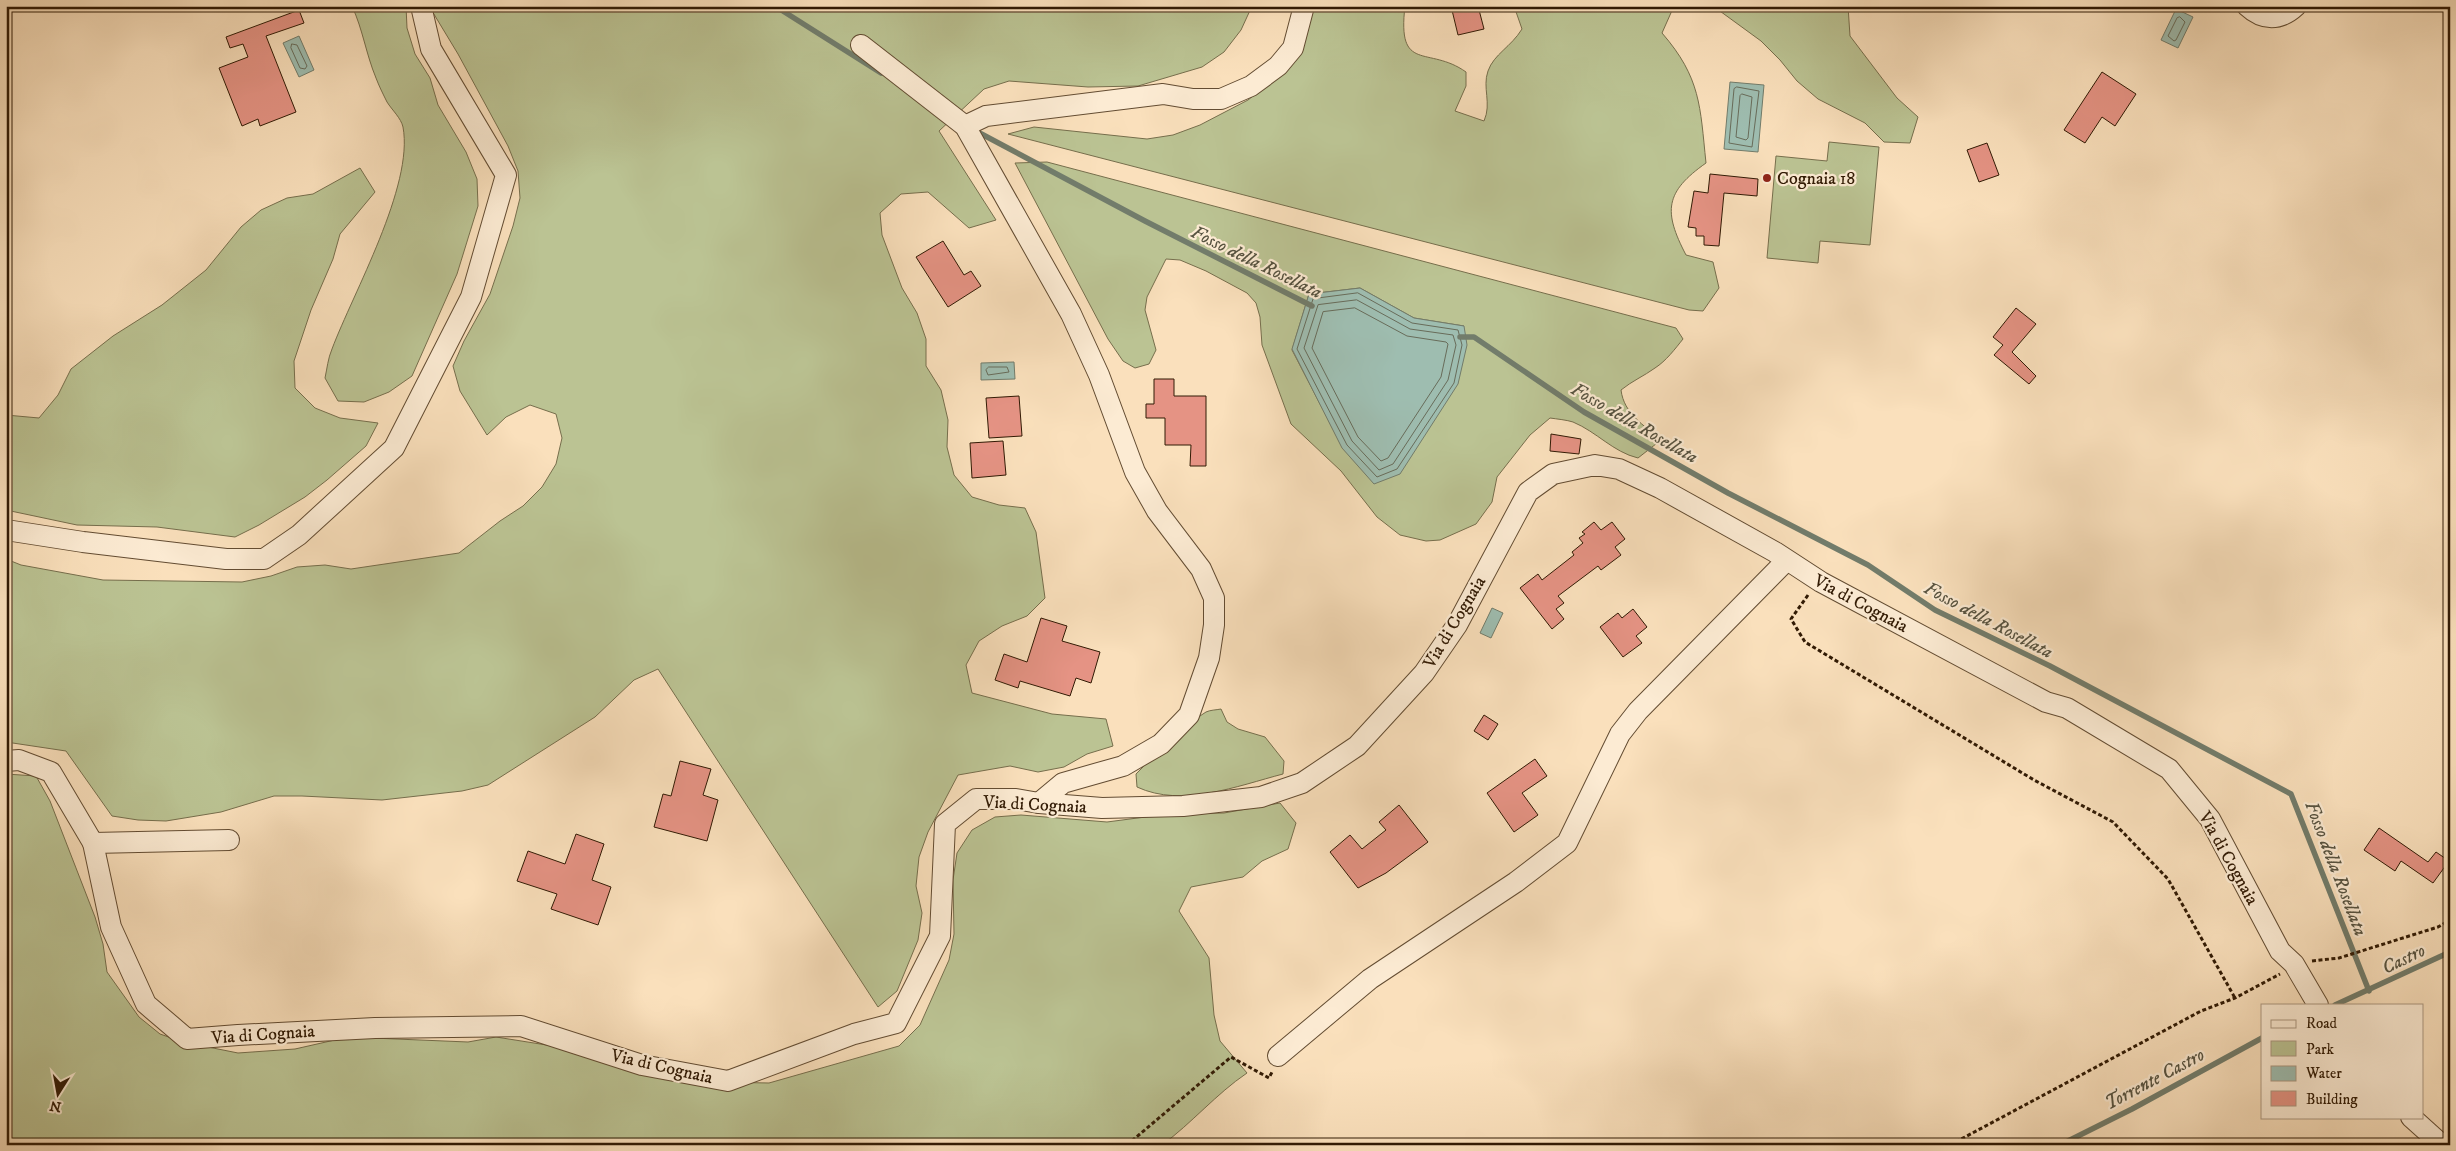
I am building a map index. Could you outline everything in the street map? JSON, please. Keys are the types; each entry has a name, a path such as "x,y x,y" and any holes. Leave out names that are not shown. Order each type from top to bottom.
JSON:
{"street":[{"path":"6,530 83,542 226,559 264,559 299,535 394,448 471,297 506,174 431,49 421,6"},
{"path":"965,126 986,116 1163,94 1193,99 1221,99 1251,86 1278,66 1293,48 1304,6"},
{"path":"2247,6 2256,15 2267,18 2289,13 2296,6"},
{"path":"861,44 965,126 1071,314 1099,375 1135,472 1157,511 1200,569 1214,598 1214,625 1209,658 1189,716 1161,744 1123,766 1063,783 1039,803"},
{"name":"Via di Cognaia","path":"6,761 19,760 51,772 93,843 111,927 146,1004 188,1040 238,1034 375,1028 521,1026 642,1064 728,1082 854,1034 896,1023 940,936 945,824 976,799 1016,798 1039,803 1102,808 1183,806 1261,797 1302,783 1357,746 1424,673 1457,625 1528,492 1553,474 1595,465 1619,469 1660,488 1775,552 1786,561 1821,582 2046,702 2067,708 2169,769 2210,819 2287,957 2316,1002"},
{"path":"1278,1056 1370,979 1516,882 1567,844 1620,734 1638,712 1786,561"},
{"path":"93,843 229,840"},
{"path":"2412,1118 2442,1145"}],"path":[{"path":"1821,582 1791,619 1805,642 2034,780 2113,822 2168,879 2235,998"},
{"path":"1950,1145 2201,1010 2235,998 2271,980 2287,957 2339,958 2438,927 2450,920"},
{"path":"1127,1145 1231,1057 1269,1078 1278,1056"}],"green space":[{"path":"352,6 406,6 407,28 415,54 430,78 438,105 466,152 477,179 478,206 457,274 412,376 389,392 364,402 338,401 325,378 331,352 367,270 391,208 404,151 402,124 387,102 378,84"},
{"path":"429,6 1252,6 1241,30 1224,52 1202,67 1138,86 1088,87 1009,81 984,89 939,131 996,220 969,228 928,192 901,194 880,213 882,235 902,288 917,313 926,339 926,366 941,390 948,420 947,447 954,475 972,497 999,505 1025,508 1036,532 1045,598 1027,616 1002,626 979,641 966,665 972,693 1052,714 1106,719 1113,746 1087,754 1064,767 1038,772 1010,766 958,775 928,832 919,857 916,886 922,913 918,940 897,991 878,1007 658,669 634,680 595,717 488,785 462,791 382,800 274,796 221,812 166,821 138,820 112,816 66,751 6,742 6,559 21,565 103,580 242,582 271,576 297,567 325,565 351,569 459,553 500,521 523,506 542,487 556,464 562,438 556,414 530,405 506,417 487,435 460,391 453,366 464,341 490,294 513,226 520,198 518,171 508,146 458,54"},
{"path":"1309,6 1405,6 1404,27 1406,41 1411,50 1418,54 1452,64 1466,72 1466,86 1455,111 1484,121 1487,108 1486,77 1488,71 1494,60 1522,29 1514,6 1674,6 1662,33 1675,49 1691,79 1700,109 1706,163 1682,183 1672,203 1671,214 1686,255 1713,262 1719,288 1703,311 1689,310 1008,134 1034,127 1147,139 1173,135 1200,125 1248,100 1291,66"},
{"path":"1713,6 1848,6 1850,36 1897,98 1918,117 1910,143 1884,142 1865,123 1818,99 1797,81 1761,41"},
{"path":"1829,142 1879,147 1870,245 1820,241 1818,263 1767,258 1776,156 1827,161"},
{"path":"1047,162 1676,328 1683,339 1670,355 1651,371 1621,390 1630,412 1661,440 1638,458 1613,447 1582,426 1565,420 1550,418 1530,435 1497,477 1492,502 1476,524 1440,540 1426,541 1400,535 1377,517 1341,471 1291,424 1262,345 1260,317 1256,303 1247,293 1206,271 1180,260 1166,259 1147,297 1145,310 1156,350 1149,364 1135,368 1123,361 1108,339 1015,163","holes":["1360,288 1414,318 1464,326 1343,448 1292,350 1309,294"]},
{"path":"360,168 375,192 340,234 333,259 311,310 294,361 295,388 315,408 340,418 378,423 366,446 305,497 235,537 157,527 77,525 6,510 6,415 39,418 58,395 71,369 113,336 162,305 206,270 241,227 261,210 287,198 313,194"},
{"path":"1221,709 1227,722 1238,729 1265,737 1284,761 1283,774 1228,789 1191,795 1172,796 1154,793 1137,787 1136,774 1170,741 1206,712"},
{"path":"6,774 36,776 50,801 95,917 103,944 107,972 139,1017 160,1034 183,1042 238,1053 295,1049 348,1037 468,1042 496,1037 578,1050 715,1082 769,1083 899,1046 920,1025 949,960 954,934 953,880 957,853 972,830 995,817 1021,815 1107,822 1168,814 1224,813 1280,803 1296,823 1288,849 1262,861 1243,877 1191,887 1179,911 1209,958 1214,1015 1220,1041 1247,1073 1162,1145 6,1145"}],"water":[{"path":"2176,9 2193,17 2178,48 2161,40"},
{"path":"299,36 314,70 299,77 283,43"},
{"path":"1730,82 1764,85 1758,152 1724,149"},
{"path":"1360,288 1414,318 1464,326 1467,345 1458,384 1400,474 1374,484 1342,448 1292,349 1309,294"},
{"path":"1014,362 1015,379 981,380 981,363"},
{"path":"1492,608 1503,613 1491,638 1480,633"}],"building":[{"path":"1451,6 1478,6 1484,29 1458,35"},
{"path":"299,10 304,23 266,36 296,112 260,126 258,119 242,126 219,68 248,57 243,44 230,48 226,37"},
{"path":"2102,72 2136,94 2115,126 2102,117 2085,143 2064,130"},
{"path":"1987,143 1999,175 1979,182 1967,150"},
{"path":"1710,174 1758,179 1757,196 1724,193 1719,246 1704,245 1704,236 1696,236 1696,228 1688,227 1694,191 1708,193"},
{"path":"943,241 964,275 971,271 981,286 948,307 916,257"},
{"path":"2016,308 2036,324 2012,352 2036,376 2029,384 1994,355 2003,345 1993,337"},
{"path":"1154,379 1174,379 1174,396 1206,396 1206,466 1190,466 1191,445 1165,445 1165,418 1146,418 1146,404 1154,404"},
{"path":"1019,396 1022,436 989,438 986,398"},
{"path":"1551,434 1581,439 1579,454 1550,451"},
{"path":"1003,441 1006,475 972,478 970,443"},
{"path":"1594,522 1601,530 1612,522 1625,539 1615,547 1621,555 1601,570 1598,566 1558,596 1564,603 1556,609 1564,619 1552,629 1520,588 1538,574 1542,580 1574,555 1572,552 1583,543 1579,538 1585,534 1582,532"},
{"path":"1633,609 1647,627 1636,636 1642,643 1623,657 1600,627 1618,613 1622,618"},
{"path":"1041,618 1067,626 1062,641 1100,652 1091,683 1076,678 1070,696 1020,681 1018,688 995,680 1004,654 1027,662"},
{"path":"1484,715 1498,724 1488,740 1474,731"},
{"path":"1535,759 1547,776 1522,793 1538,815 1514,832 1487,793"},
{"path":"680,761 711,769 703,795 718,800 707,841 654,827 663,794 671,796"},
{"path":"1399,805 1428,842 1386,873 1358,888 1330,852 1350,835 1362,849 1386,830 1379,822"},
{"path":"2379,828 2428,862 2436,852 2449,861 2433,883 2401,861 2395,871 2364,850"},
{"path":"576,834 604,844 592,880 611,887 598,925 551,909 557,894 517,881 528,851 565,864"}],"waterway":[{"name":"Fosso della Rosellata","path":"775,6 881,73"},
{"name":"Fosso della Rosellata","path":"974,130 1145,221 1312,306"},
{"name":"Fosso della Rosellata","path":"1460,337 1474,337 1584,412 1728,493 1868,565 1935,610 2050,666 2291,794 2369,991"},
{"name":"Castro","path":"2337,1004 2450,952"},
{"name":"Torrente Castro","path":"2060,1145 2132,1109 2261,1039"}],"place":[{"name":"Cognaia 18","path":"1767,178"}]}
